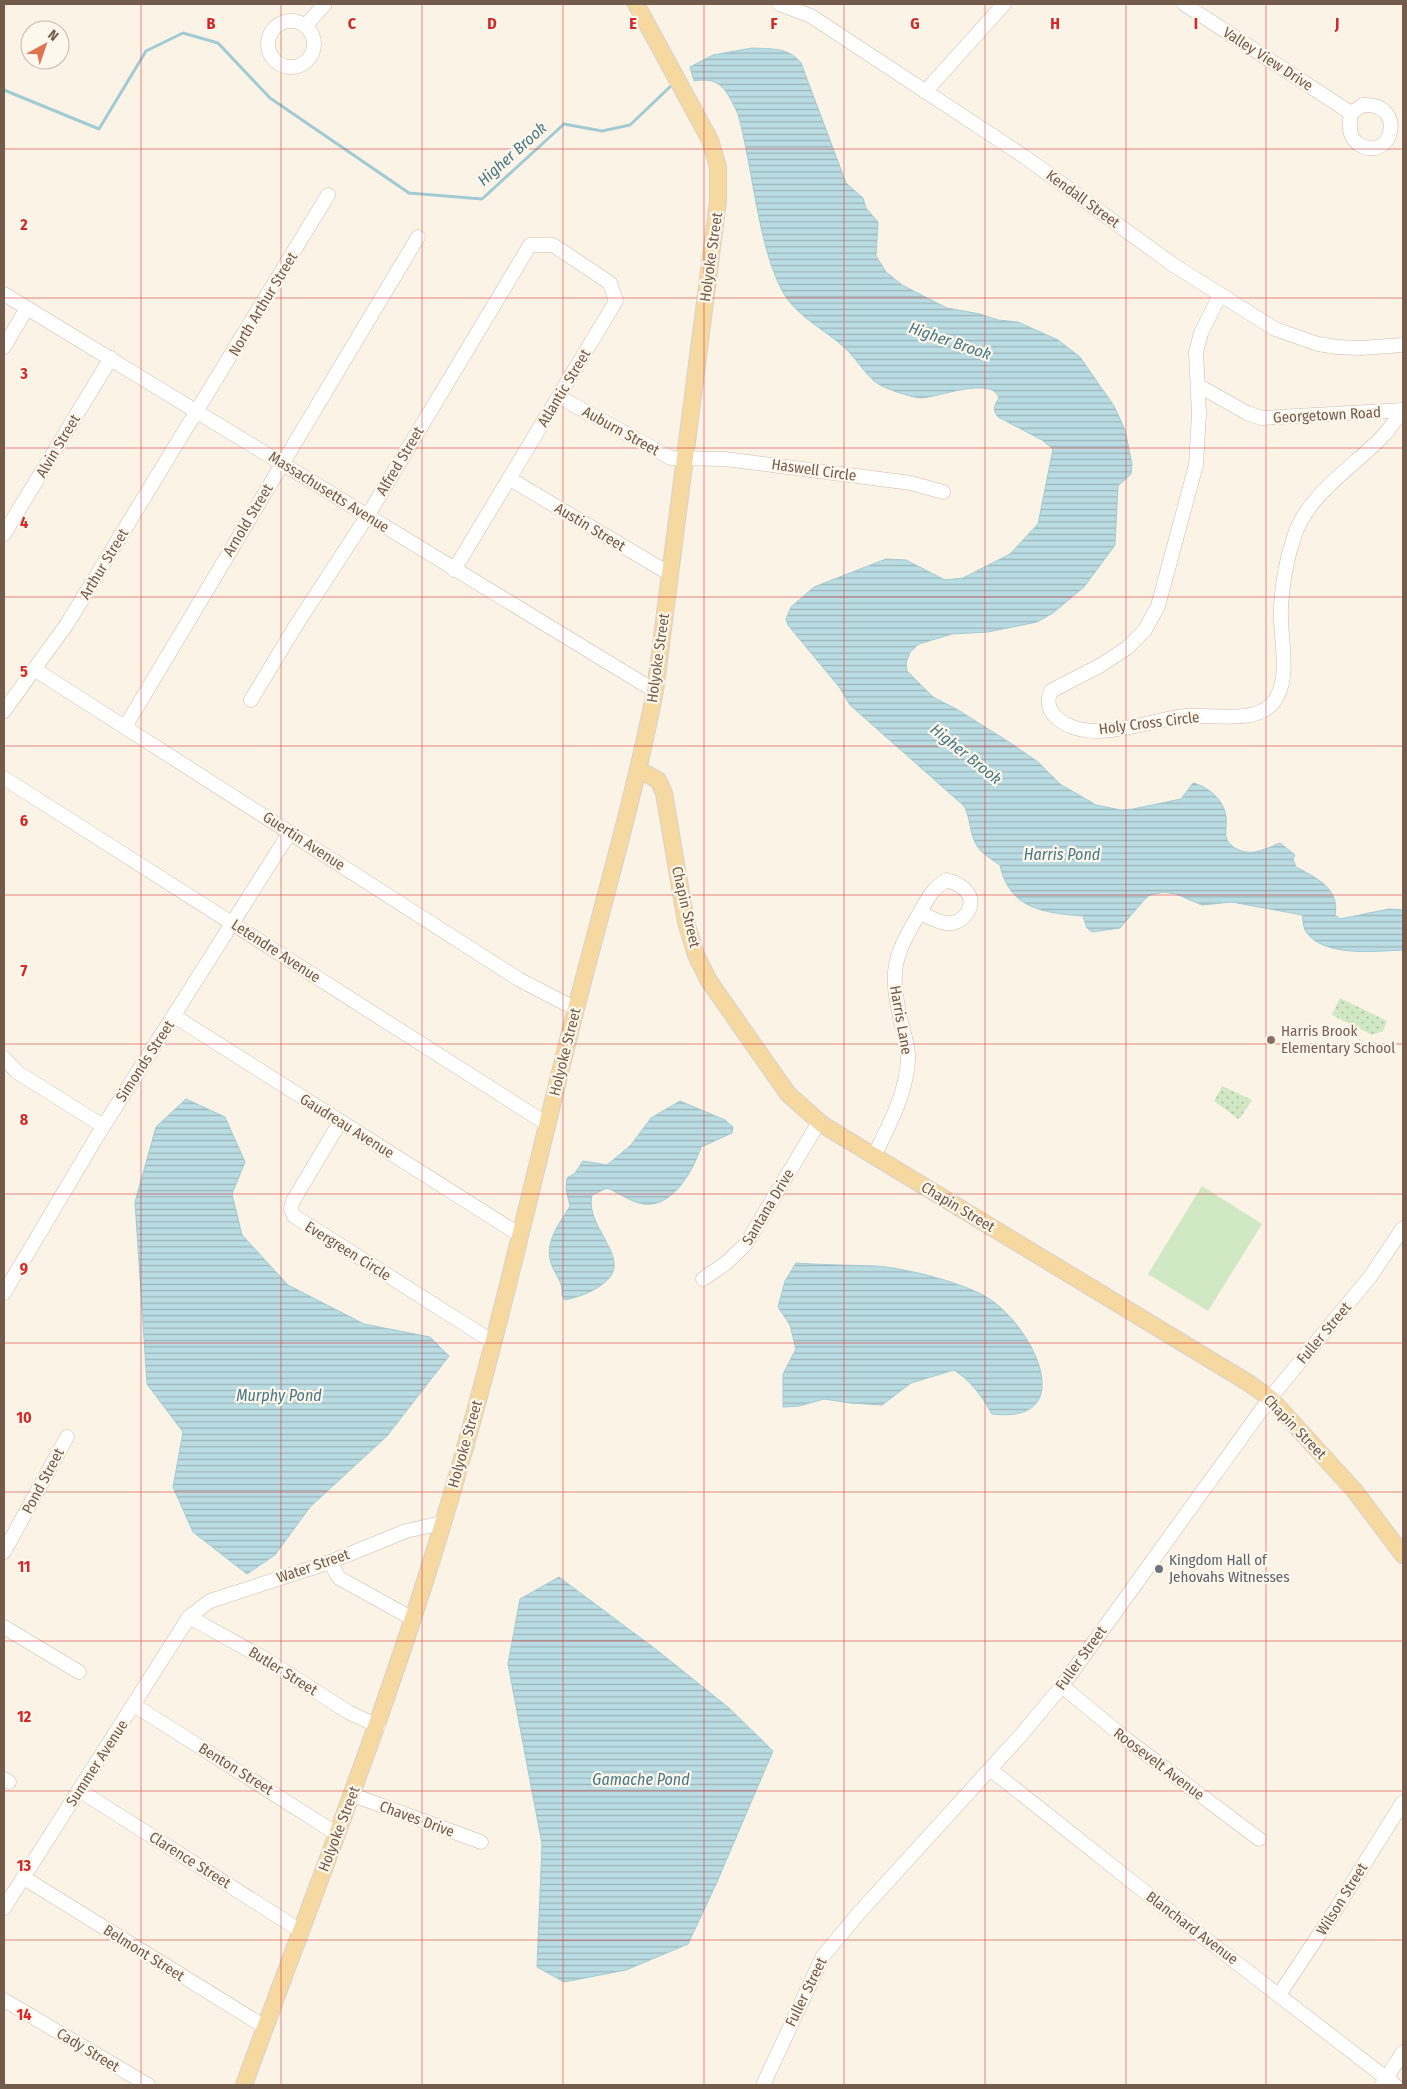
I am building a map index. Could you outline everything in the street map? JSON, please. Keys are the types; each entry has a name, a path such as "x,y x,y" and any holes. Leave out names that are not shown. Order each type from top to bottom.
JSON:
{"main road":[{"name":"Holyoke Street","path":"244,2085 378,1726 442,1523 493,1342 576,1009 639,770 654,691 719,184 718,167 712,146 636,4"},
{"name":"Chapin Street","path":"639,770 658,780 664,793 686,922 696,954 709,981 788,1094 819,1122 1247,1382 1270,1398 1354,1490 1403,1555"}],"street":[{"path":"306,25 325,4"},
{"name":"Kendall Street","path":"779,4 811,16 1025,157 1220,295 1275,329 1318,344 1355,348 1403,345"},
{"path":"925,92 1004,4"},
{"name":"Valley View Drive","path":"1184,4 1351,114"},
{"name":"North Arthur Street","path":"197,412 328,196"},
{"name":"Arnold Street","path":"125,727 418,237"},
{"name":"Atlantic Street","path":"454,570 616,301 610,283 553,245 530,246"},
{"name":"Alfred Street","path":"251,700 295,627 368,515 530,246"},
{"name":"Massachusetts Avenue","path":"4,294 282,462 454,570 654,691"},
{"name":"Holy Cross Circle","path":"1220,295 1201,332 1196,352 1199,386 1196,465 1155,613 1145,630 1127,648 1095,669 1056,688 1050,694 1049,705 1054,714 1061,720 1077,727 1099,731 1186,716 1251,715 1262,712 1270,705 1279,693 1282,680 1281,602 1289,553 1296,533 1310,508 1332,483 1383,436 1403,410"},
{"path":"4,347 27,308"},
{"name":"Alvin Street","path":"4,534 57,450 111,358"},
{"name":"Georgetown Road","path":"1199,386 1247,414 1262,418 1403,410"},
{"name":"Auburn Street","path":"559,397 670,458 685,458"},
{"name":"Arthur Street","path":"4,711 68,624 197,412"},
{"name":"Haswell Circle","path":"685,458 725,458 911,483 943,492"},
{"name":"Austin Street","path":"510,479 670,574"},
{"name":"Guertin Avenue","path":"34,669 520,980 576,1009"},
{"name":"Letendre Avenue","path":"4,778 547,1124"},
{"name":"Simonds Street","path":"4,1293 104,1126 290,832"},
{"name":"Harris Lane","path":"874,1156 896,1112 906,1080 909,1057 893,987 893,971 902,942 920,913"},
{"name":"Gaudreau Avenue","path":"174,1016 520,1235"},
{"path":"4,1058 17,1072 104,1126"},
{"name":"Evergreen Circle","path":"340,1122 293,1201 291,1209 294,1216 493,1342"},
{"name":"Santana Drive","path":"702,1279 726,1263 746,1244 819,1122"},
{"name":"Fuller Street","path":"763,2085 823,1956 859,1913 990,1769 1062,1686 1270,1398 1370,1277 1403,1228"},
{"name":"Pond Street","path":"4,1552 67,1437"},
{"name":"Water Street","path":"189,1616 210,1601 330,1562 406,1532 442,1523"},
{"path":"330,1562 338,1578 413,1619"},
{"name":"Summer Avenue","path":"4,1908 189,1616"},
{"name":"Butler Street","path":"189,1616 267,1660 348,1712 378,1726"},
{"path":"4,1626 79,1672"},
{"name":"Roosevelt Avenue","path":"1062,1686 1126,1739 1259,1839"},
{"name":"Benton Street","path":"134,1705 337,1834"},
{"name":"Blanchard Avenue","path":"990,1769 1279,1995 1388,2083"},
{"name":"Clarence Street","path":"79,1790 301,1931"},
{"name":"Chaves Drive","path":"353,1795 481,1842"},
{"name":"Wilson Street","path":"1279,1995 1336,1910 1403,1802"},
{"name":"Belmont Street","path":"24,1878 265,2027"},
{"name":"Cady Street","path":"4,2000 148,2085"},
{"path":"1388,2083 1403,2052"}],"green space":[{"path":"1340,998 1387,1021 1383,1031 1372,1035 1332,1015"},
{"path":"1222,1086 1252,1100 1240,1118 1238,1119 1214,1101"},
{"path":"1202,1186 1262,1224 1208,1311 1148,1274"}],"water":[{"name":"Harris Pond","path":"752,48 785,51 801,63 846,183 863,198 866,208 878,222 876,256 886,272 902,285 947,308 980,314 998,320 1018,322 1058,340 1080,357 1114,406 1125,430 1132,464 1131,474 1118,486 1115,545 1084,587 1053,613 1037,622 988,632 952,634 919,644 910,652 906,663 907,671 933,697 958,710 1012,744 1038,762 1060,784 1096,805 1121,810 1133,809 1181,799 1193,783 1205,788 1215,795 1225,811 1226,837 1230,844 1242,851 1250,852 1261,851 1280,843 1295,855 1293,859 1296,867 1312,875 1330,891 1336,906 1335,915 1340,919 1389,909 1403,910 1403,950 1350,951 1336,949 1323,945 1313,939 1305,930 1302,915 1232,902 1202,905 1176,894 1164,892 1150,895 1145,899 1120,928 1092,932 1087,928 1083,916 1055,913 1030,906 1011,891 1000,865 977,846 964,806 850,705 840,688 788,625 786,619 791,607 814,587 886,559 906,560 945,580 963,578 1010,554 1038,524 1053,449 1042,440 998,417 994,408 999,398 994,391 986,388 963,389 920,398 896,392 878,384 844,347 804,316 790,302 775,276 768,254 738,114 722,87 711,81 694,81 690,67 713,55"},
{"name":"Murphy Pond","path":"186,1099 225,1117 245,1162 232,1194 242,1235 288,1285 364,1324 430,1337 449,1356 387,1436 310,1507 275,1555 247,1574 193,1532 173,1487 183,1432 147,1384 135,1202 156,1127"},
{"path":"680,1101 725,1120 733,1127 732,1133 701,1147 686,1178 671,1196 661,1201 651,1204 639,1203 607,1188 592,1195 591,1207 595,1219 612,1253 614,1264 612,1274 595,1289 581,1296 565,1300 562,1295 560,1282 550,1261 549,1253 550,1244 556,1229 570,1206 566,1190 567,1178 575,1173 583,1161 607,1165 631,1145 651,1118"},
{"path":"796,1263 875,1266 901,1269 944,1280 981,1294 999,1306 1016,1324 1030,1345 1039,1367 1042,1387 1036,1403 1020,1413 992,1414 976,1389 954,1370 911,1383 882,1405 824,1399 799,1406 783,1407 783,1374 796,1349 790,1325 778,1307 785,1281"},
{"name":"Gamache Pond","path":"559,1577 658,1651 729,1708 773,1751 717,1882 688,1944 626,1970 564,1982 537,1967 542,1844 508,1664 520,1599"}],"waterway":[{"name":"Higher Brook","path":"4,90 99,129 146,51 183,33 218,43 270,98 409,193 482,199 564,124 602,131 630,125 673,84"}],"place":[{"name":"Harris Brook Elementary School","path":"1271,1040"},
{"name":"Kingdom Hall of Jehovahs Witnesses","path":"1159,1569"}]}
